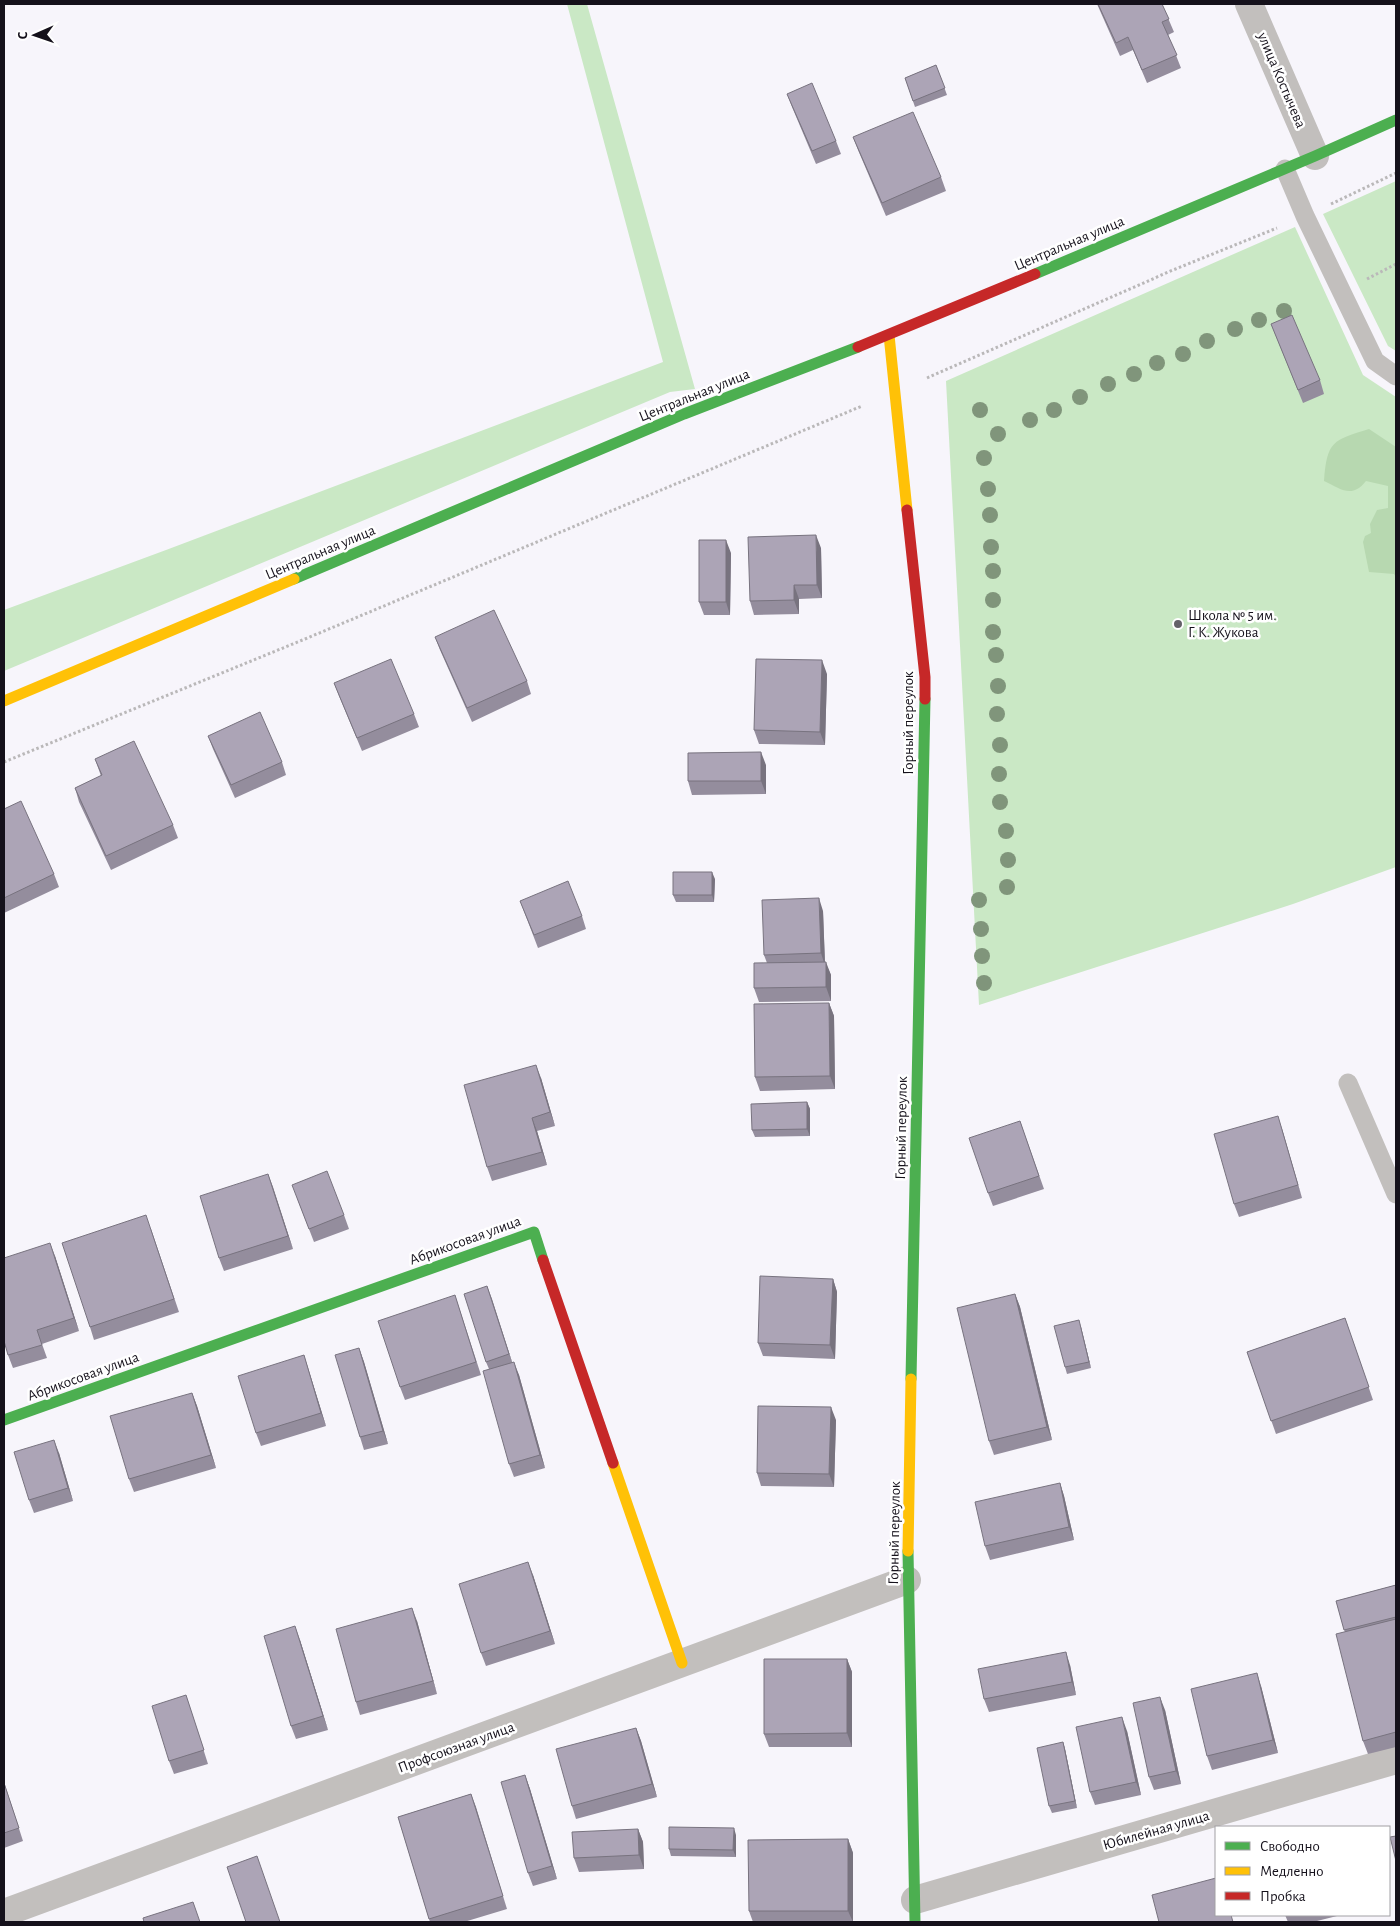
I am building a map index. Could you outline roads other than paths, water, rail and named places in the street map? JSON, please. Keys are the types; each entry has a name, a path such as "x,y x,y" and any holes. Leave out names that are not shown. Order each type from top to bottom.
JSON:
{"street":[{"name":"улица Костычева","path":"1250,4 1315,156"},
{"name":"Центральная улица","path":"4,701 684,414 889,335 1285,169 1396,120"},
{"name":"Горный переулок","path":"889,335 925,677 908,1580 915,1911"},
{"name":"Абрикосовая улица","path":"4,1420 534,1232 682,1663"},
{"name":"Профсоюзная улица","path":"4,1913 908,1580"},
{"name":"Юбилейная улица","path":"915,1911 1396,1760"}],"lane":[{"path":"1285,169 1375,361 1396,376"},
{"path":"1348,1083 1396,1194"}],"place":[{"name":"Школа № 5 им. Г. К. Жукова","path":"1178,624"}]}
